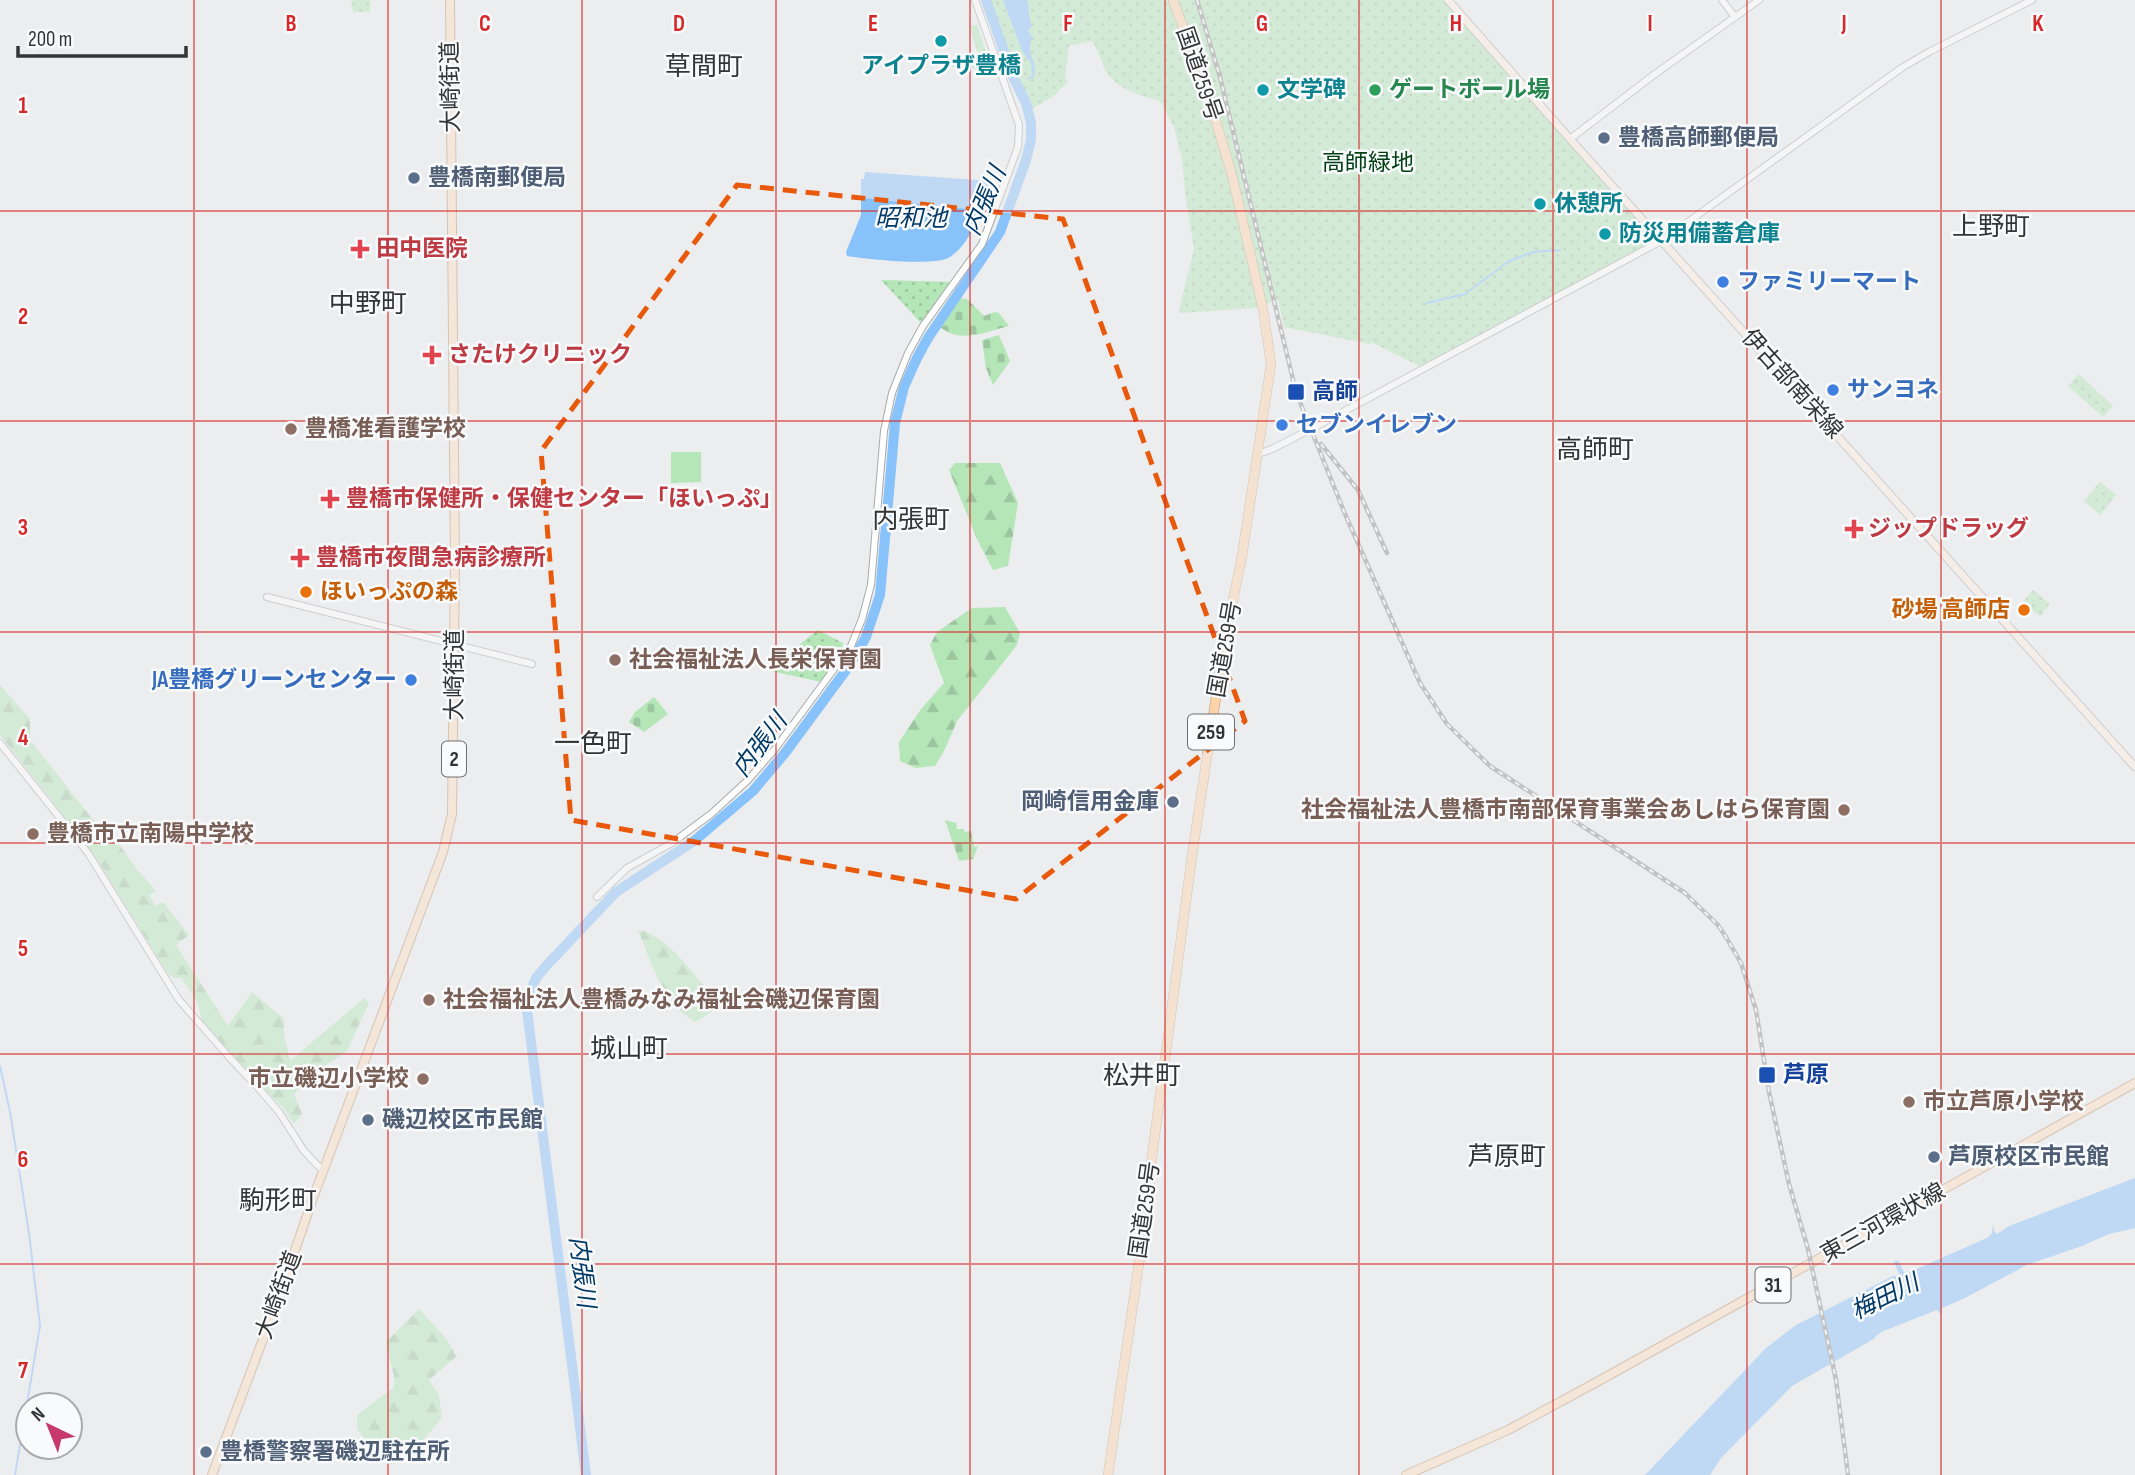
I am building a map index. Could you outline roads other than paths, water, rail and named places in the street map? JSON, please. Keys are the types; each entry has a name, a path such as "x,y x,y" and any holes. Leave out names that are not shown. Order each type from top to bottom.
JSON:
{"highway":[{"name":"国道259号","path":"1108,1475 1148,1202 1192,856 1224,644 1242,556 1270,364 1263,309 1232,175 1204,82 1173,0"}],"main road":[{"name":"大崎街道","path":"212,1475 447,838 452,814 455,644 454,234 450,0"},
{"name":"伊古部南栄線","path":"1448,0 2135,767"},
{"name":"東三河環状線","path":"1406,1475 1507,1430 1595,1383 2135,1083"}],"street":[{"path":"597,897 627,868 672,843 747,781 778,745 841,661 858,630 871,585 884,431 891,393 923,326 982,244 1019,141 1019,125 975,0"},
{"path":"1722,0 1735,18"},
{"path":"1570,139 1759,0"},
{"path":"1258,454 1313,428 1663,240 1903,68 2032,0"},
{"path":"267,597 532,664"},
{"path":"0,743 88,853 179,1000 279,1112 304,1151 323,1171"}],"water":[{"path":"1003,0 1028,2 1032,25 1028,31 1033,38 1030,48 1035,67 1033,78 1026,80 1032,75 1031,63 1022,51"},
{"name":"昭和池","path":"865,172 992,182 971,233 950,257 916,262 884,260 847,256 846,252 861,215 861,179 864,179"},
{"name":"梅田川","path":"2135,1178 2135,1228 2109,1234 2027,1265 1942,1308 1942,1315 1937,1310 1881,1332 1872,1340 1792,1386 1721,1458 1710,1475 1645,1475 1766,1348 1796,1325 1893,1276 1900,1276 1894,1262 1898,1260 1905,1274 1987,1238 1992,1233 1993,1224 1997,1234 2009,1226"}],"waterway":[{"name":"内張川","path":"586,1475 526,1002 536,978 616,892 694,841 753,791 785,753 852,662 866,637 880,595 895,423 904,387 928,338 1000,232 1031,140 1031,123 1026,103 1013,77 986,0"},
{"path":"1427,303 1465,294 1509,261 1533,252 1560,250"},
{"path":"0,1066 29,1233 40,1326 15,1475"}],"railway":[{"path":"1197,0 1220,77 1296,392 1345,514 1420,683 1447,724 1490,766 1685,893 1718,925 1741,963 1756,1010 1769,1092 1789,1184 1808,1249 1836,1380 1848,1475"},
{"path":"1321,444 1358,490 1387,553"}],"place":[{"name":"アイプラザ豊橋","path":"941,41"},
{"name":"文学碑","path":"1263,90"},
{"name":"ゲートボール場","path":"1375,90"},
{"name":"豊橋高師郵便局","path":"1604,138"},
{"name":"豊橋南郵便局","path":"414,178"},
{"name":"休憩所","path":"1540,204"},
{"name":"防災用備蓄倉庫","path":"1605,234"},
{"name":"田中医院","path":"360,249"},
{"name":"ファミリーマート","path":"1723,282"},
{"name":"さたけクリニック","path":"432,355"},
{"name":"サンヨネ","path":"1833,390"},
{"name":"高師","path":"1296,392"},
{"name":"セブンイレブン","path":"1282,425"},
{"name":"豊橋准看護学校","path":"291,429"},
{"name":"豊橋市保健所・保健センター「ほいっぷ」","path":"330,499"},
{"name":"ジップドラッグ","path":"1854,529"},
{"name":"豊橋市夜間急病診療所","path":"300,558"},
{"name":"ほいっぷの森","path":"306,592"},
{"name":"砂場 高師店","path":"2024,610"},
{"name":"社会福祉法人長栄保育園","path":"615,660"},
{"name":"JA豊橋グリーンセンター","path":"411,680"},
{"name":"岡崎信用金庫","path":"1173,802"},
{"name":"社会福祉法人豊橋市南部保育事業会あしはら保育園","path":"1844,810"},
{"name":"豊橋市立南陽中学校","path":"33,834"},
{"name":"社会福祉法人豊橋みなみ福祉会磯辺保育園","path":"429,1000"},
{"name":"芦原","path":"1767,1075"},
{"name":"市立磯辺小学校","path":"423,1079"},
{"name":"市立芦原小学校","path":"1909,1102"},
{"name":"磯辺校区市民館","path":"368,1120"},
{"name":"芦原校区市民館","path":"1934,1157"},
{"name":"豊橋警察署磯辺駐在所","path":"206,1452"}],"district":[{"name":"草間町","path":"704,67"},
{"name":"上野町","path":"1991,227"},
{"name":"中野町","path":"368,304"},
{"name":"高師町","path":"1595,450"},
{"name":"内張町","path":"911,520"},
{"name":"一色町","path":"593,744"},
{"name":"城山町","path":"629,1049"},
{"name":"松井町","path":"1142,1076"},
{"name":"芦原町","path":"1507,1157"},
{"name":"駒形町","path":"278,1201"}],"park label":[{"name":"高師緑地","path":"1368,163"}]}
